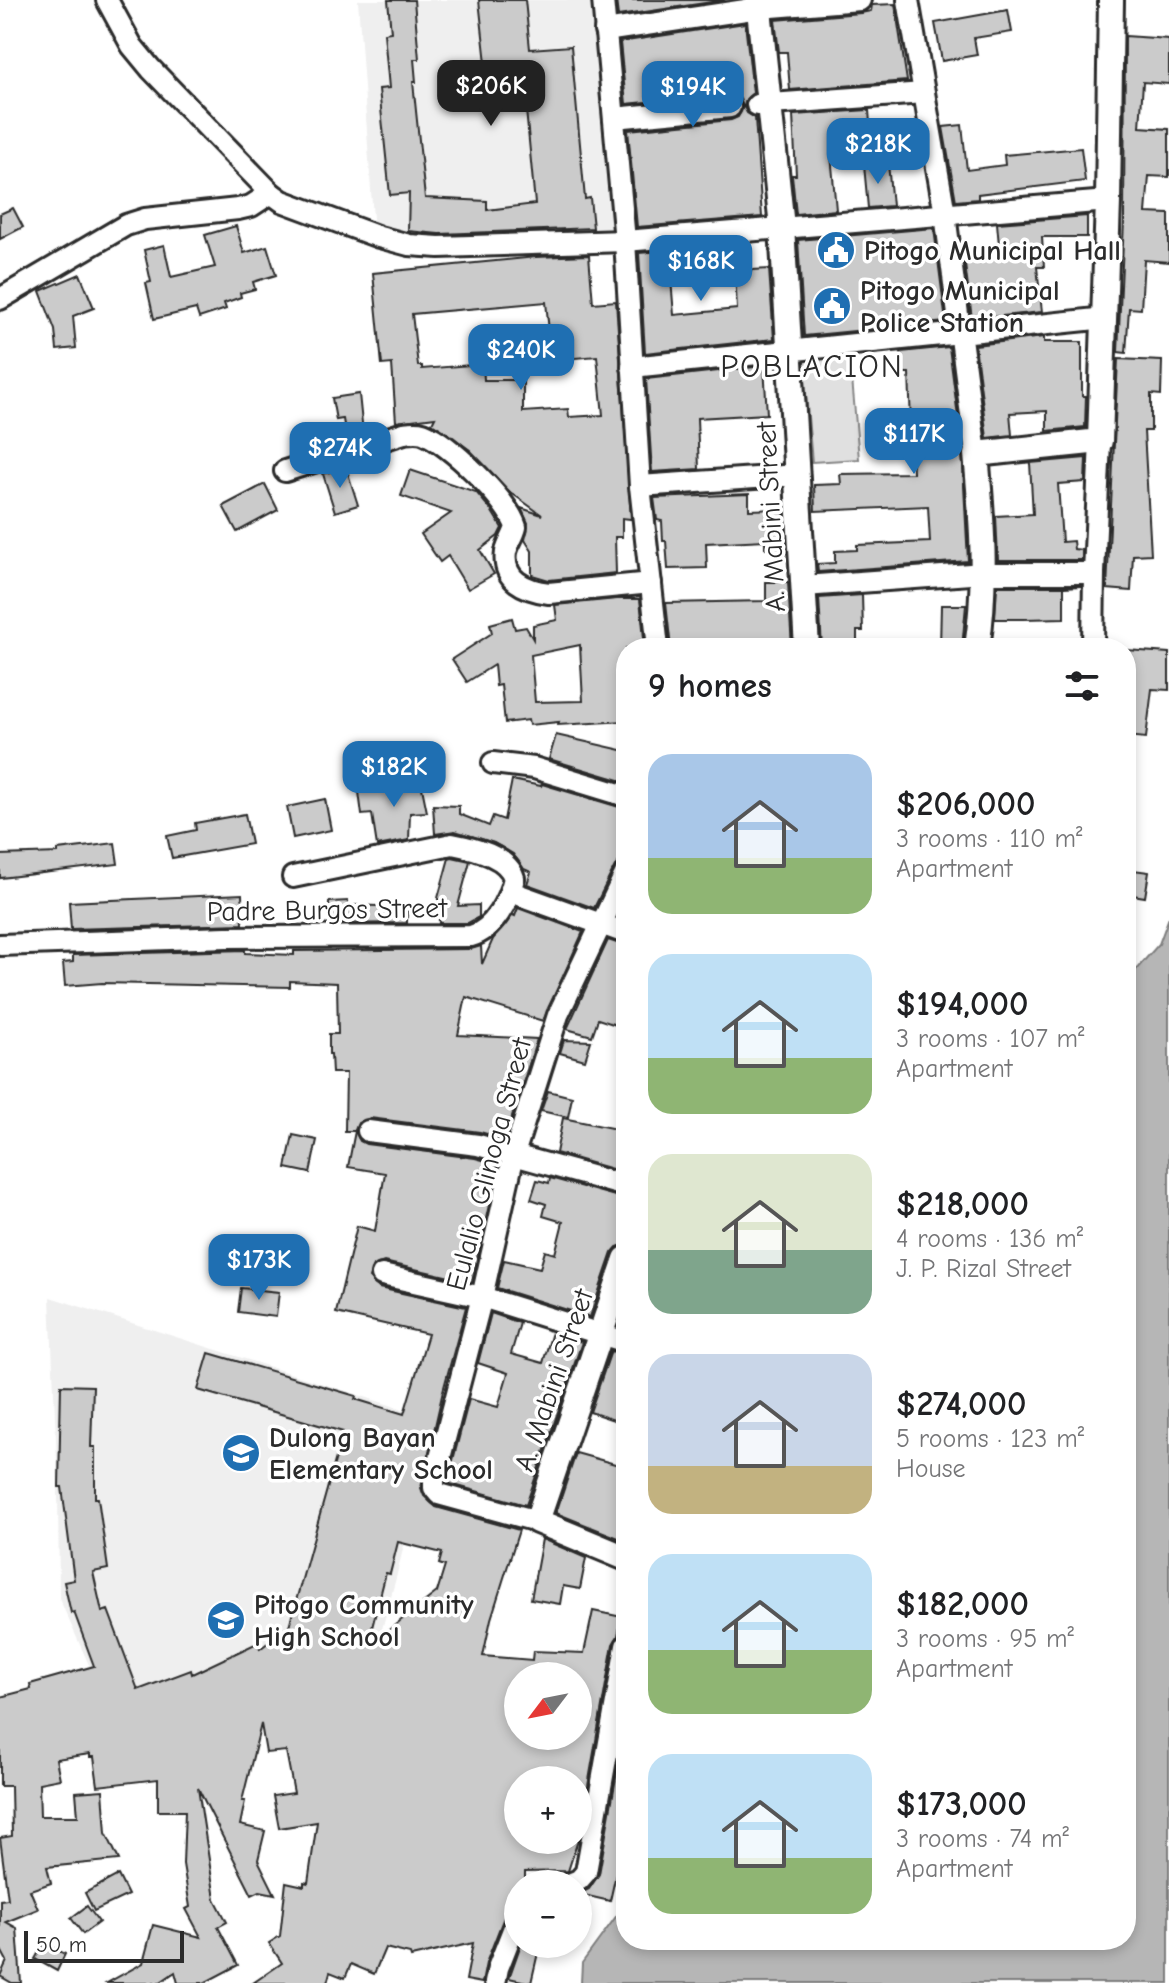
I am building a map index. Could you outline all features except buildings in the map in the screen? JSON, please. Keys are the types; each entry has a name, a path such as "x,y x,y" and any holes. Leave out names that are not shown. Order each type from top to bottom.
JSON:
{"street":[{"path":"107,0 132,46 151,69 271,193 282,201 356,229 409,245 485,248 625,241 1108,201"},
{"path":"603,0 625,241 640,486 657,638"},
{"path":"605,31 759,4 860,0"},
{"path":"908,0 945,214 976,454 984,541 978,638"},
{"path":"1093,638 1106,318 1111,0"},
{"name":"A. Mabini Street","path":"759,4 763,105 782,227 807,638"},
{"path":"763,105 924,93"},
{"path":"614,118 730,107"},
{"path":"0,299 126,225 145,219 238,209 251,206 271,193"},
{"path":"632,367 1106,318"},
{"path":"285,471 404,433 419,432 430,436 469,468 505,503 516,527 506,550 506,569 518,584 549,593 651,583"},
{"path":"976,454 1100,441"},
{"path":"640,486 798,475"},
{"path":"804,586 984,573 1094,573"},
{"path":"493,763 534,768 616,793"},
{"path":"293,877 452,844 505,863 514,878 511,892 616,930"},
{"name":"Padre Burgos Street","path":"0,945 226,937 471,936 485,930 511,892"},
{"name":"Eulalio Glinoga Street","path":"537,1521 439,1494 434,1488 434,1481 482,1297 514,1154 558,1015 616,893"},
{"path":"368,1131 478,1145 616,1183"},
{"path":"382,1275 482,1297 616,1339"},
{"name":"A. Mabini Street","path":"537,1521 616,1287"},
{"path":"537,1521 616,1554"},
{"path":"586,1870 616,1702"},
{"path":"495,1983 504,1953"}],"shaded area":[{"path":"358,0 590,0 613,234 485,246 374,234"},
{"path":"850,356 859,459 812,462 803,360"},
{"path":"1169,917 1169,1983 581,1983 582,1963 586,1958 592,1958 592,1949 616,1917 616,1950 1136,1950 1136,970 1159,944"},
{"path":"50,1297 434,1419 364,1695 125,1745 59,1598"}],"place":[{"name":"Pitogo Municipal Hall","path":"836,250"},
{"name":"Pitogo Municipal Police Station","path":"832,306"},
{"name":"Dulong Bayan Elementary School","path":"241,1453"},
{"name":"Pitogo Community High School","path":"226,1620"}],"district":[{"name":"POBLACION","path":"812,366"}]}
